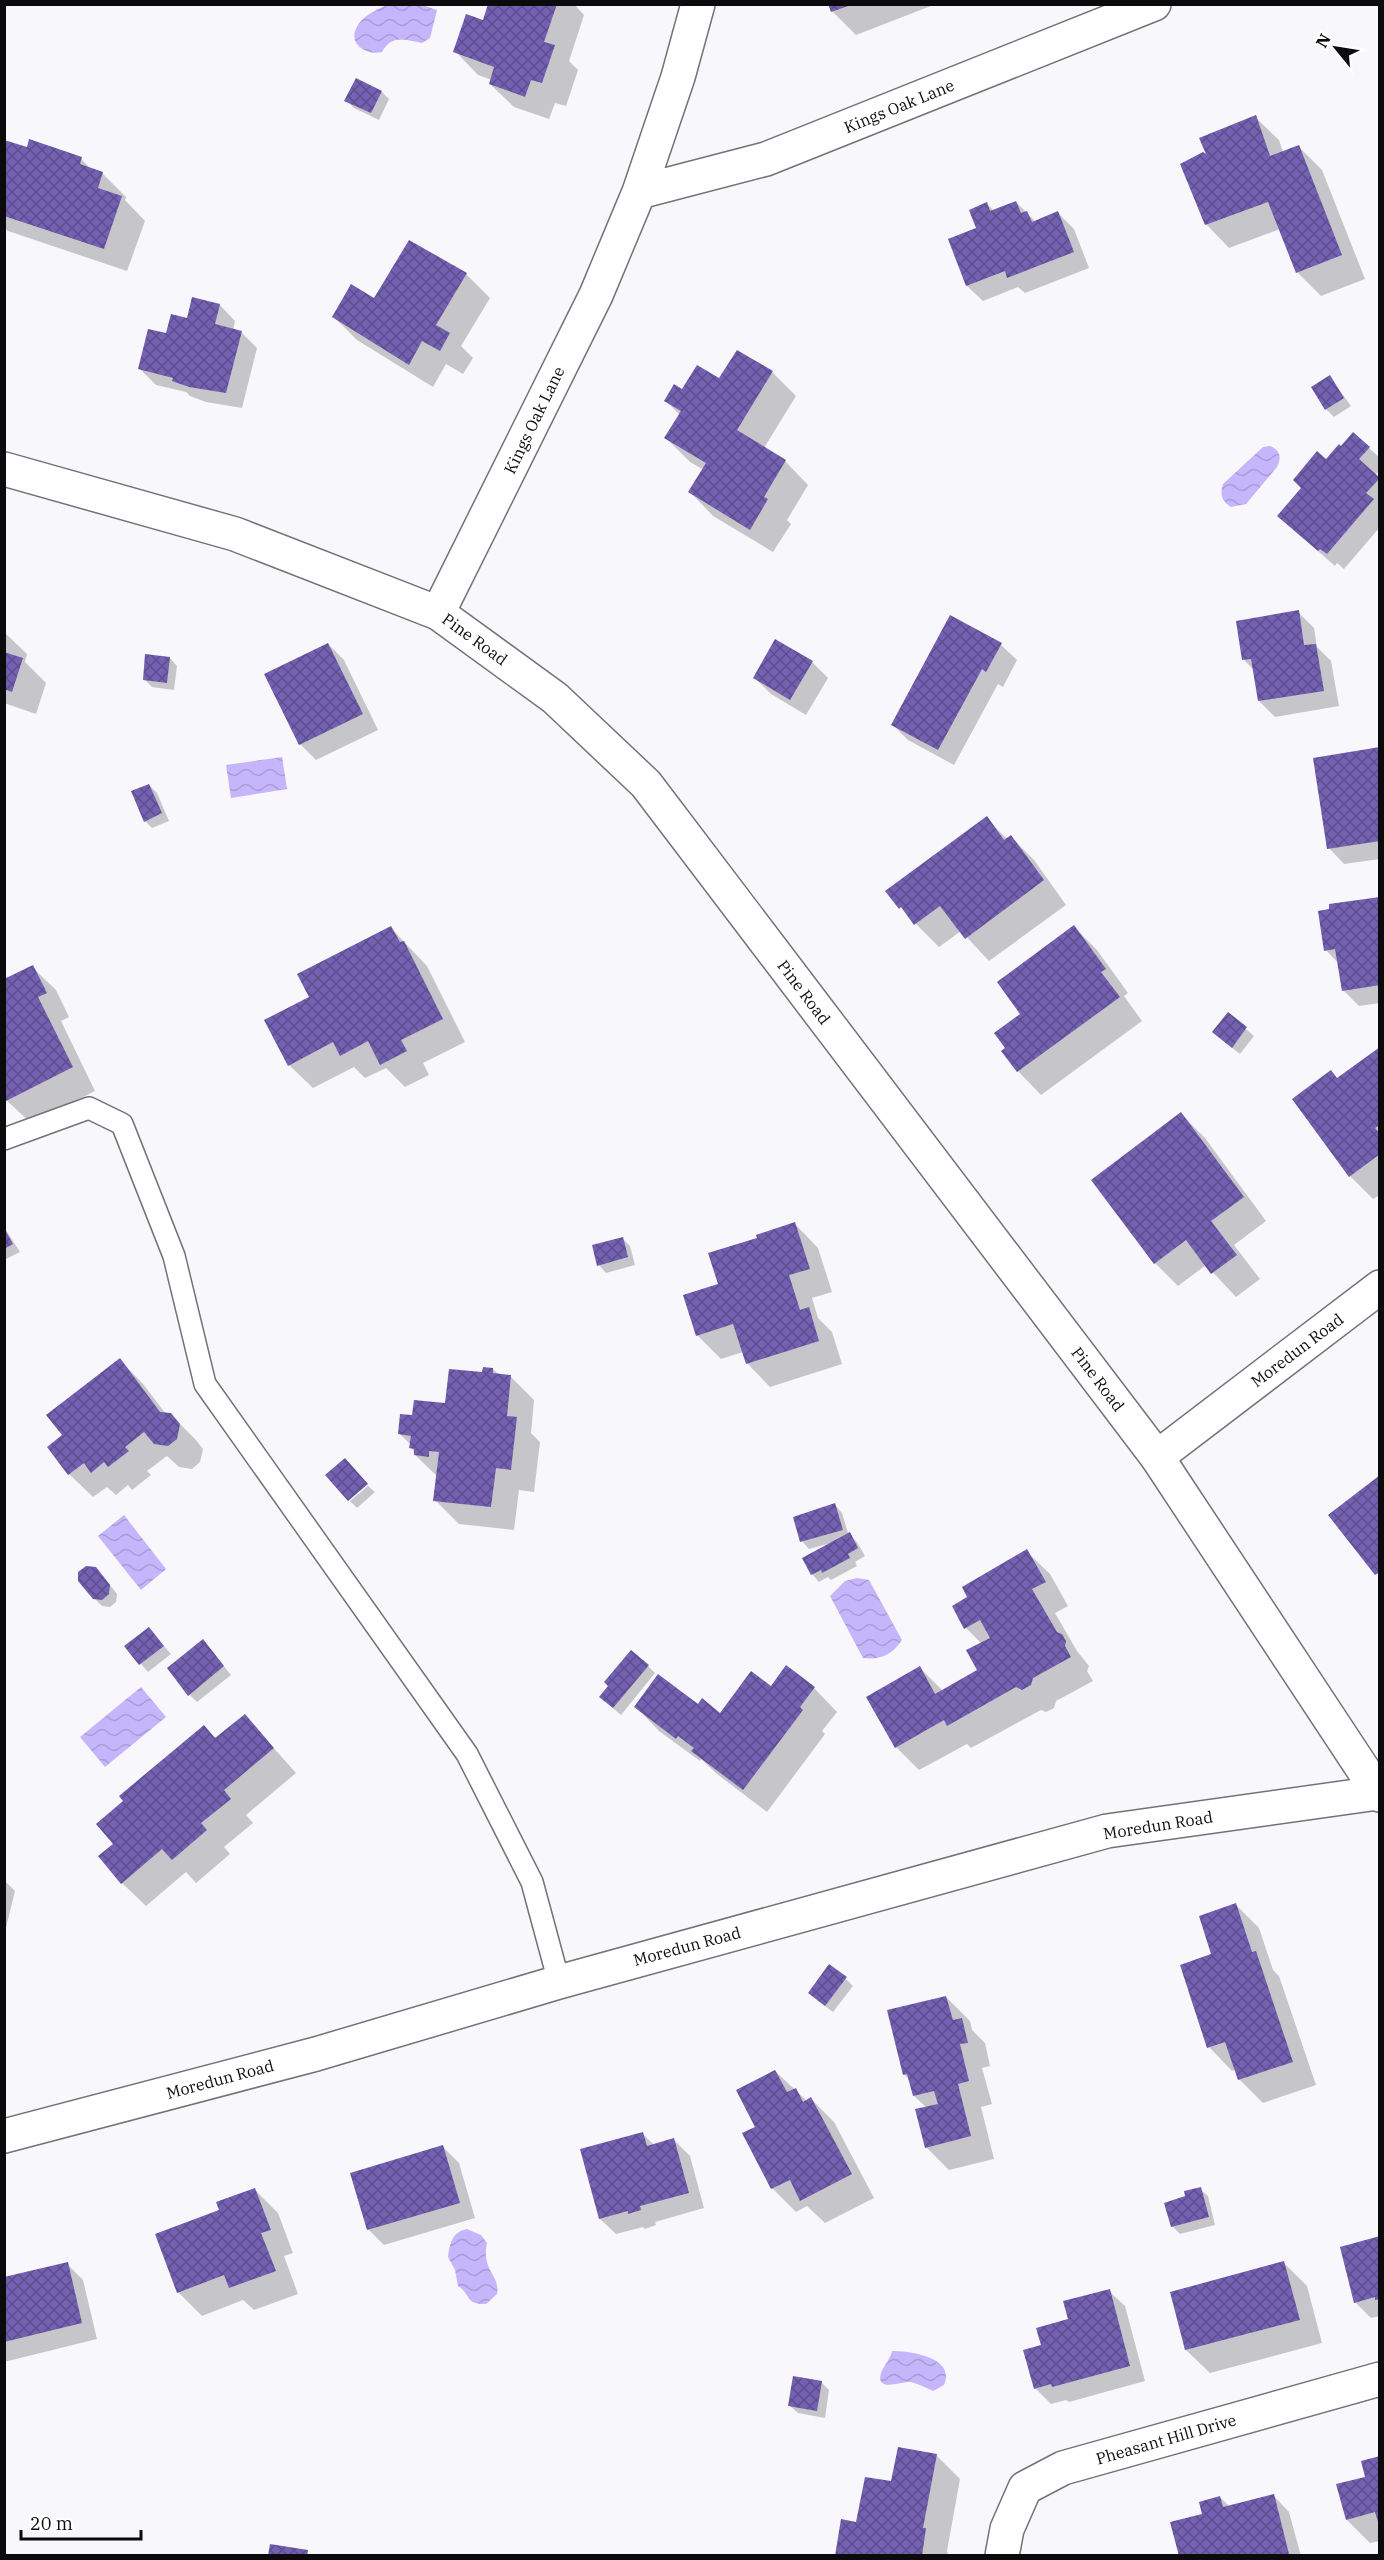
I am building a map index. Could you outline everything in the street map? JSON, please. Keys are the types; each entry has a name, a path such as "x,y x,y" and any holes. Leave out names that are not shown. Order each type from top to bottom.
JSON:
{"street":[{"name":"Kings Oak Lane","path":"438,613 596,294 639,192 678,76 698,4"},
{"name":"Kings Oak Lane","path":"639,192 766,159 1154,4"},
{"name":"Pine Road","path":"4,469 235,534 438,613 555,698 646,784 1157,1457 1379,1794"},
{"name":"Moredun Road","path":"1157,1457 1380,1287"},
{"name":"Moredun Road","path":"4,2136 316,2054 559,1982 1107,1831 1379,1794"},
{"name":"Pheasant Hill Drive","path":"1002,2556 1007,2529 1025,2488 1063,2468 1380,2379"}],"lane":[{"path":"4,1139 89,1108 122,1124 174,1256 205,1383 467,1754 532,1882 559,1982"}],"water":[{"path":"390,4 422,5 437,10 430,38 422,43 395,40 382,52 364,50 356,43 354,37 358,25 368,15"},
{"path":"1270,446 1279,455 1277,467 1246,504 1231,507 1222,497 1223,484 1263,447"},
{"path":"282,757 287,789 231,798 226,765"},
{"path":"124,1515 166,1569 141,1590 98,1536"},
{"path":"857,1578 869,1580 902,1640 890,1653 881,1657 863,1658 830,1596 845,1581"},
{"path":"141,1687 166,1717 105,1767 80,1737"},
{"path":"467,2229 481,2235 487,2243 487,2260 496,2282 497,2294 486,2304 471,2301 458,2286 455,2270 448,2257 455,2235"},
{"path":"892,2351 920,2354 938,2362 946,2376 944,2385 933,2391 910,2382 891,2385 882,2383 881,2373"}],"building":[{"path":"488,4 557,4 544,42 555,45 542,83 531,80 525,97 489,84 494,67 453,52 466,14 483,20"},
{"path":"828,4 851,4 851,5 831,12"},
{"path":"356,78 382,91 371,113 344,101"},
{"path":"1256,115 1270,156 1299,145 1342,255 1296,273 1268,202 1205,225 1180,164 1203,152 1206,154 1199,138"},
{"path":"29,139 82,157 80,164 103,172 98,188 122,196 104,249 4,216 4,140 27,147"},
{"path":"1016,201 1021,213 1027,211 1032,222 1058,211 1074,252 1007,278 1005,271 966,286 948,239 976,228 969,210 987,202 990,211"},
{"path":"409,240 467,273 436,325 450,333 440,351 422,341 409,365 332,317 351,284 374,298"},
{"path":"192,297 220,304 215,324 242,331 226,393 189,387 172,381 173,378 138,369 148,329 166,333 171,314 187,318"},
{"path":"737,350 773,371 737,430 786,460 764,497 768,499 750,530 688,492 706,463 664,438 681,411 664,401 674,384 682,389 697,365 719,378"},
{"path":"1330,375 1344,398 1325,410 1311,387"},
{"path":"1353,432 1370,447 1359,459 1380,478 1366,493 1374,499 1327,554 1320,549 1318,551 1277,516 1301,488 1293,480 1317,451 1326,459"},
{"path":"1299,610 1304,645 1316,644 1324,691 1258,701 1251,659 1242,660 1236,621"},
{"path":"950,615 1002,643 986,672 982,669 938,750 891,725"},
{"path":"775,639 813,661 790,700 753,678"},
{"path":"328,643 363,714 299,745 264,674"},
{"path":"4,652 23,658 12,692 4,689"},
{"path":"145,654 170,657 167,683 143,680"},
{"path":"1380,747 1380,841 1327,849 1313,758"},
{"path":"149,784 162,813 144,822 131,791"},
{"path":"987,816 1004,840 1011,835 1044,880 965,939 940,906 914,925 885,891"},
{"path":"1380,897 1380,985 1342,991 1335,949 1324,951 1318,911 1329,909 1329,904"},
{"path":"1074,925 1106,969 1101,972 1120,997 1017,1072 1001,1051 1005,1048 994,1033 1020,1014 997,982"},
{"path":"391,926 400,942 404,941 443,1019 401,1040 407,1051 380,1065 368,1041 340,1056 333,1042 288,1066 264,1020 309,997 297,974"},
{"path":"33,965 47,993 38,997 73,1067 6,1101 4,979"},
{"path":"1228,1012 1247,1027 1232,1048 1212,1032"},
{"path":"1380,1047 1380,1125 1375,1128 1380,1134 1380,1154 1349,1177 1292,1099 1331,1070 1337,1078"},
{"path":"1181,1112 1244,1197 1211,1221 1237,1255 1211,1274 1186,1240 1154,1264 1091,1180"},
{"path":"795,1222 810,1269 789,1275 800,1310 809,1307 819,1341 746,1364 733,1324 696,1336 683,1295 718,1284 708,1253 757,1238 756,1235"},
{"path":"4,1228 13,1244 4,1249"},
{"path":"623,1237 628,1257 597,1266 592,1245"},
{"path":"120,1358 160,1412 171,1413 180,1424 177,1439 168,1446 154,1444 144,1432 125,1447 129,1451 108,1467 104,1462 91,1473 84,1463 68,1475 47,1447 62,1435 46,1415"},
{"path":"483,1367 493,1368 493,1373 511,1375 507,1416 517,1417 511,1470 496,1468 491,1507 433,1501 439,1452 429,1451 429,1457 414,1455 414,1449 409,1448 411,1436 398,1434 400,1414 412,1415 414,1400 445,1403 449,1369 482,1372"},
{"path":"345,1458 368,1484 348,1501 325,1475"},
{"path":"1380,1475 1380,1572 1375,1575 1328,1515"},
{"path":"835,1503 843,1530 800,1542 793,1517"},
{"path":"850,1532 858,1548 848,1554 850,1558 822,1573 821,1570 811,1575 802,1558"},
{"path":"1027,1549 1046,1582 1032,1589 1057,1632 1062,1634 1071,1657 1033,1678 1031,1685 1022,1690 1016,1687 947,1726 944,1720 895,1748 866,1697 920,1666 935,1694 977,1670 966,1650 990,1638 980,1620 964,1629 952,1606 967,1597 962,1587"},
{"path":"86,1566 96,1567 110,1585 109,1594 102,1600 93,1599 78,1581 78,1572"},
{"path":"149,1627 164,1646 139,1665 124,1646"},
{"path":"203,1639 224,1666 188,1696 167,1668"},
{"path":"631,1650 649,1665 613,1708 599,1697 608,1686 604,1682"},
{"path":"786,1665 815,1687 800,1707 803,1710 743,1790 691,1751 694,1748 678,1736 676,1739 634,1707 658,1674 698,1704 702,1698 720,1713 751,1671 771,1686"},
{"path":"245,1714 274,1748 224,1790 231,1799 201,1823 207,1830 172,1860 162,1849 121,1884 98,1856 113,1844 96,1824 123,1801 119,1796 204,1725 215,1738"},
{"path":"1236,1903 1252,1952 1256,1951 1293,2062 1238,2080 1225,2042 1207,2048 1180,1965 1211,1954 1199,1916"},
{"path":"829,1964 847,1977 825,2006 808,1993"},
{"path":"946,1996 953,2020 962,2018 968,2043 960,2044 969,2081 958,2084 971,2136 925,2148 915,2109 938,2104 934,2091 913,2096 907,2074 903,2075 887,2010"},
{"path":"775,2070 787,2092 796,2088 803,2102 811,2097 852,2174 800,2201 790,2180 771,2189 742,2133 755,2127 736,2090"},
{"path":"643,2132 647,2146 674,2138 689,2193 640,2206 641,2210 628,2214 628,2211 599,2219 580,2149"},
{"path":"443,2145 460,2203 367,2230 350,2173"},
{"path":"1201,2187 1209,2217 1171,2227 1164,2203 1185,2196 1184,2191"},
{"path":"255,2188 271,2230 261,2233 276,2271 229,2288 224,2275 177,2293 155,2234 219,2210 216,2202"},
{"path":"1380,2236 1380,2299 1375,2300 1375,2297 1354,2303 1340,2247"},
{"path":"1284,2261 1300,2320 1185,2350 1170,2292"},
{"path":"68,2262 82,2323 4,2342 4,2277"},
{"path":"1110,2289 1130,2366 1052,2387 1051,2384 1034,2389 1023,2350 1041,2345 1036,2328 1068,2319 1063,2301"},
{"path":"793,2376 822,2381 817,2411 788,2406"},
{"path":"898,2447 937,2454 923,2528 926,2528 922,2556 835,2556 841,2519 856,2522 865,2477 891,2481"},
{"path":"1380,2456 1380,2528 1375,2512 1346,2520 1336,2484 1365,2477 1361,2461"},
{"path":"1274,2494 1289,2554 1179,2556 1170,2522 1202,2514 1199,2502 1220,2496 1223,2507"},
{"path":"270,2544 308,2550 307,2556 268,2556"}]}
